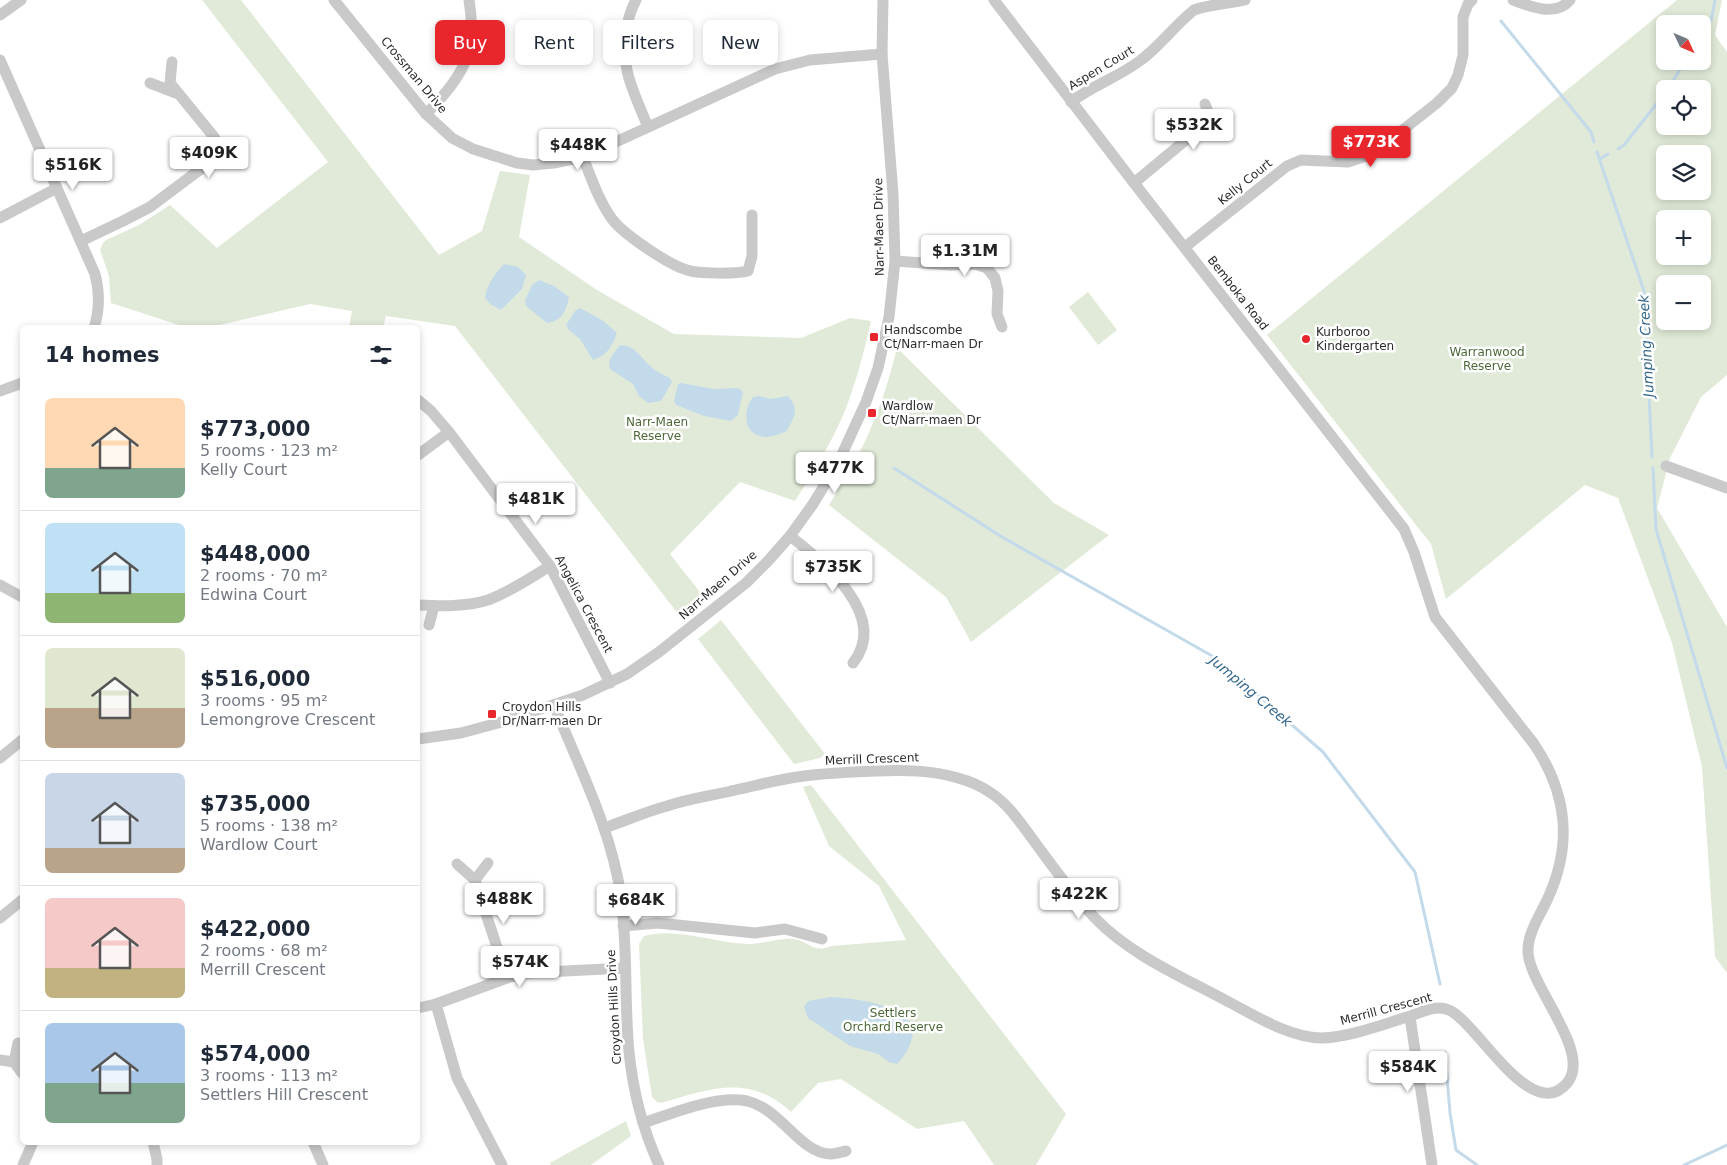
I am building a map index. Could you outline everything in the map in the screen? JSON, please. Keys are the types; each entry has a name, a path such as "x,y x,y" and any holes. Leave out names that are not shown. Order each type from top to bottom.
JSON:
{"street":[{"path":"0,15 21,0"},
{"name":"Crossman Drive","path":"334,0 426,114 452,138 473,149 517,163 533,165 583,157 775,68 810,60 882,54"},
{"path":"426,114 447,93 458,76 467,56 472,36 472,16 469,0"},
{"path":"636,0 631,9 627,27 624,58 628,79 648,127"},
{"name":"Narr-Maen Drive","path":"420,739 461,733 583,695 610,683 643,663 726,599 762,566 790,536 813,504 838,463 866,402 878,368 889,317 895,261 892,180 882,54 883,0"},
{"name":"Bemboka Road","path":"994,0 1404,529 1414,552 1435,617"},
{"name":"Aspen Court","path":"1072,102 1082,94 1123,73 1142,59 1194,10 1204,6 1245,0"},
{"name":"Kelly Court","path":"1185,247 1286,166 1301,160 1348,162 1372,154 1437,103 1452,88 1458,76 1463,55 1463,17 1468,4 1472,0"},
{"path":"1513,0 1550,10 1564,7 1570,0"},
{"path":"0,60 5,84 57,188 96,274 99,306 95,325"},
{"path":"81,241 123,222 150,207 214,159 222,150 214,137 170,84 172,62"},
{"path":"150,83 176,93"},
{"path":"1134,183 1212,119 1205,104"},
{"path":"583,157 605,208 622,230 671,262 688,270 737,273 748,271 752,256 752,216"},
{"path":"0,218 57,188"},
{"path":"895,261 976,264 988,268 996,278 998,291 997,314 1002,327"},
{"path":"0,392 20,384"},
{"name":"Angelica Crescent","path":"420,402 431,411 449,432 550,566 610,683"},
{"path":"420,454 449,432"},
{"path":"1666,466 1727,488"},
{"path":"790,536 831,571 855,604 864,623 865,637 862,650 853,664"},
{"path":"420,605 470,604 488,600 550,566"},
{"path":"0,585 20,596"},
{"path":"429,626 434,606"},
{"name":"Merrill Crescent","path":"604,828 682,802 802,776 907,770 948,776 982,787 1005,804 1094,917 1121,941 1137,952 1228,1001 1277,1026 1314,1037 1334,1037 1410,1017 1430,1009 1444,1008 1459,1016 1526,1087 1544,1093 1557,1090 1567,1082 1573,1071 1574,1058 1570,1045 1536,978 1528,953 1531,934 1554,885 1562,855 1563,816 1557,788 1546,763 1534,744 1435,617"},
{"name":"Croydon Hills Drive","path":"554,704 604,828 617,876 623,926 630,1061 634,1088 643,1123 659,1165"},
{"path":"0,758 20,742"},
{"path":"476,880 488,863"},
{"path":"457,864 476,880 507,978"},
{"path":"0,918 20,902"},
{"path":"623,926 658,923 755,933 785,929 822,939"},
{"path":"420,1008 436,1004 526,973 625,968"},
{"path":"436,1004 457,1078 502,1165"},
{"path":"1410,1017 1432,1165"},
{"path":"14,1062 18,1043"},
{"path":"0,1060 14,1062 20,1070"},
{"path":"643,1123 719,1100 739,1100 762,1105 804,1143 831,1159 846,1151"},
{"path":"23,1165 32,1145"},
{"path":"154,1145 157,1165"},
{"path":"314,1145 323,1165"}],"green space":[{"name":"Narr-Maen Reserve","path":"202,0 241,0 439,255 482,231 500,171 530,175 519,237 597,290 674,334 801,338 850,318 871,321 844,413 828,447 795,501 740,482 670,554 703,596 679,615 455,326 386,316 384,325 349,325 352,311 310,304 220,325 179,325 111,303 109,276 100,250 106,240 139,225 170,205 217,248 328,162"},
{"name":"Warranwood Reserve","path":"1677,0 1722,0 1715,35 1727,52 1727,375 1701,397 1670,458 1657,508 1727,627 1727,973 1715,957 1702,767 1672,643 1618,498 1585,485 1446,599 1431,544 1267,335 1656,17 1656,70 1711,70 1711,15 1659,15"},
{"path":"1088,292 1117,330 1098,345 1069,307"},
{"path":"897,348 1054,503 1109,535 971,642 946,597 829,505 851,468 870,430"},
{"path":"721,620 825,754 820,758 794,764 698,639"},
{"name":"Settlers Orchard Reserve","path":"811,785 1066,1114 1036,1165 994,1165 964,1121 917,1129 841,1079 818,1083 791,1112 760,1092 744,1088 713,1089 661,1103 652,1097 643,1039 639,944 644,936 669,933 682,934 748,944 789,939 799,940 820,949 831,946 906,940 879,886 829,846 803,787"},
{"path":"626,1121 631,1136 591,1165 551,1165 550,1163"}],"water":[{"path":"504,264 518,267 526,275 522,289 501,310 490,304 485,298 492,280"},
{"path":"539,280 554,286 569,297 563,314 552,322 547,323 526,306 525,300 532,285"},
{"path":"580,308 602,320 617,333 608,350 602,356 593,360 580,339 566,325 575,311"},
{"path":"620,345 633,349 654,369 670,378 672,382 661,401 648,403 639,396 633,384 610,369 610,359"},
{"path":"678,384 714,389 738,388 743,392 738,415 731,421 704,416 676,405 674,401"},
{"path":"759,396 770,399 788,396 792,401 795,413 787,431 774,436 763,437 750,429 746,419 748,407 753,397"},
{"path":"831,997 864,1001 886,1007 913,1025 910,1046 897,1064 889,1062 878,1054 850,1046 808,1018 804,1007 808,1001"}],"waterway":[{"path":"1711,21 1715,0"},
{"name":"Jumping Creek","path":"1501,21 1591,132 1594,142"},
{"path":"1673,80 1680,70"},
{"path":"1618,149 1624,145 1656,104"},
{"name":"Jumping Creek","path":"1597,152 1644,291 1652,457"},
{"path":"1600,159 1608,154"},
{"name":"Jumping Creek","path":"894,468 1002,537 1214,657 1323,752 1415,872 1440,984"},
{"name":"Jumping Creek","path":"1653,468 1656,529 1727,768"},
{"name":"Jumping Creek","path":"1445,1052 1450,1113 1456,1150 1477,1165"},
{"name":"Jumping Creek","path":"1684,1165 1727,1145"}],"place":[{"name":"Handscombe Ct/Narr-maen Dr","path":"874,337"},
{"name":"Kurboroo Kindergarten","path":"1306,339"},
{"name":"Wardlow Ct/Narr-maen Dr","path":"872,413"},
{"name":"Croydon Hills Dr/Narr-maen Dr","path":"492,714"}]}
